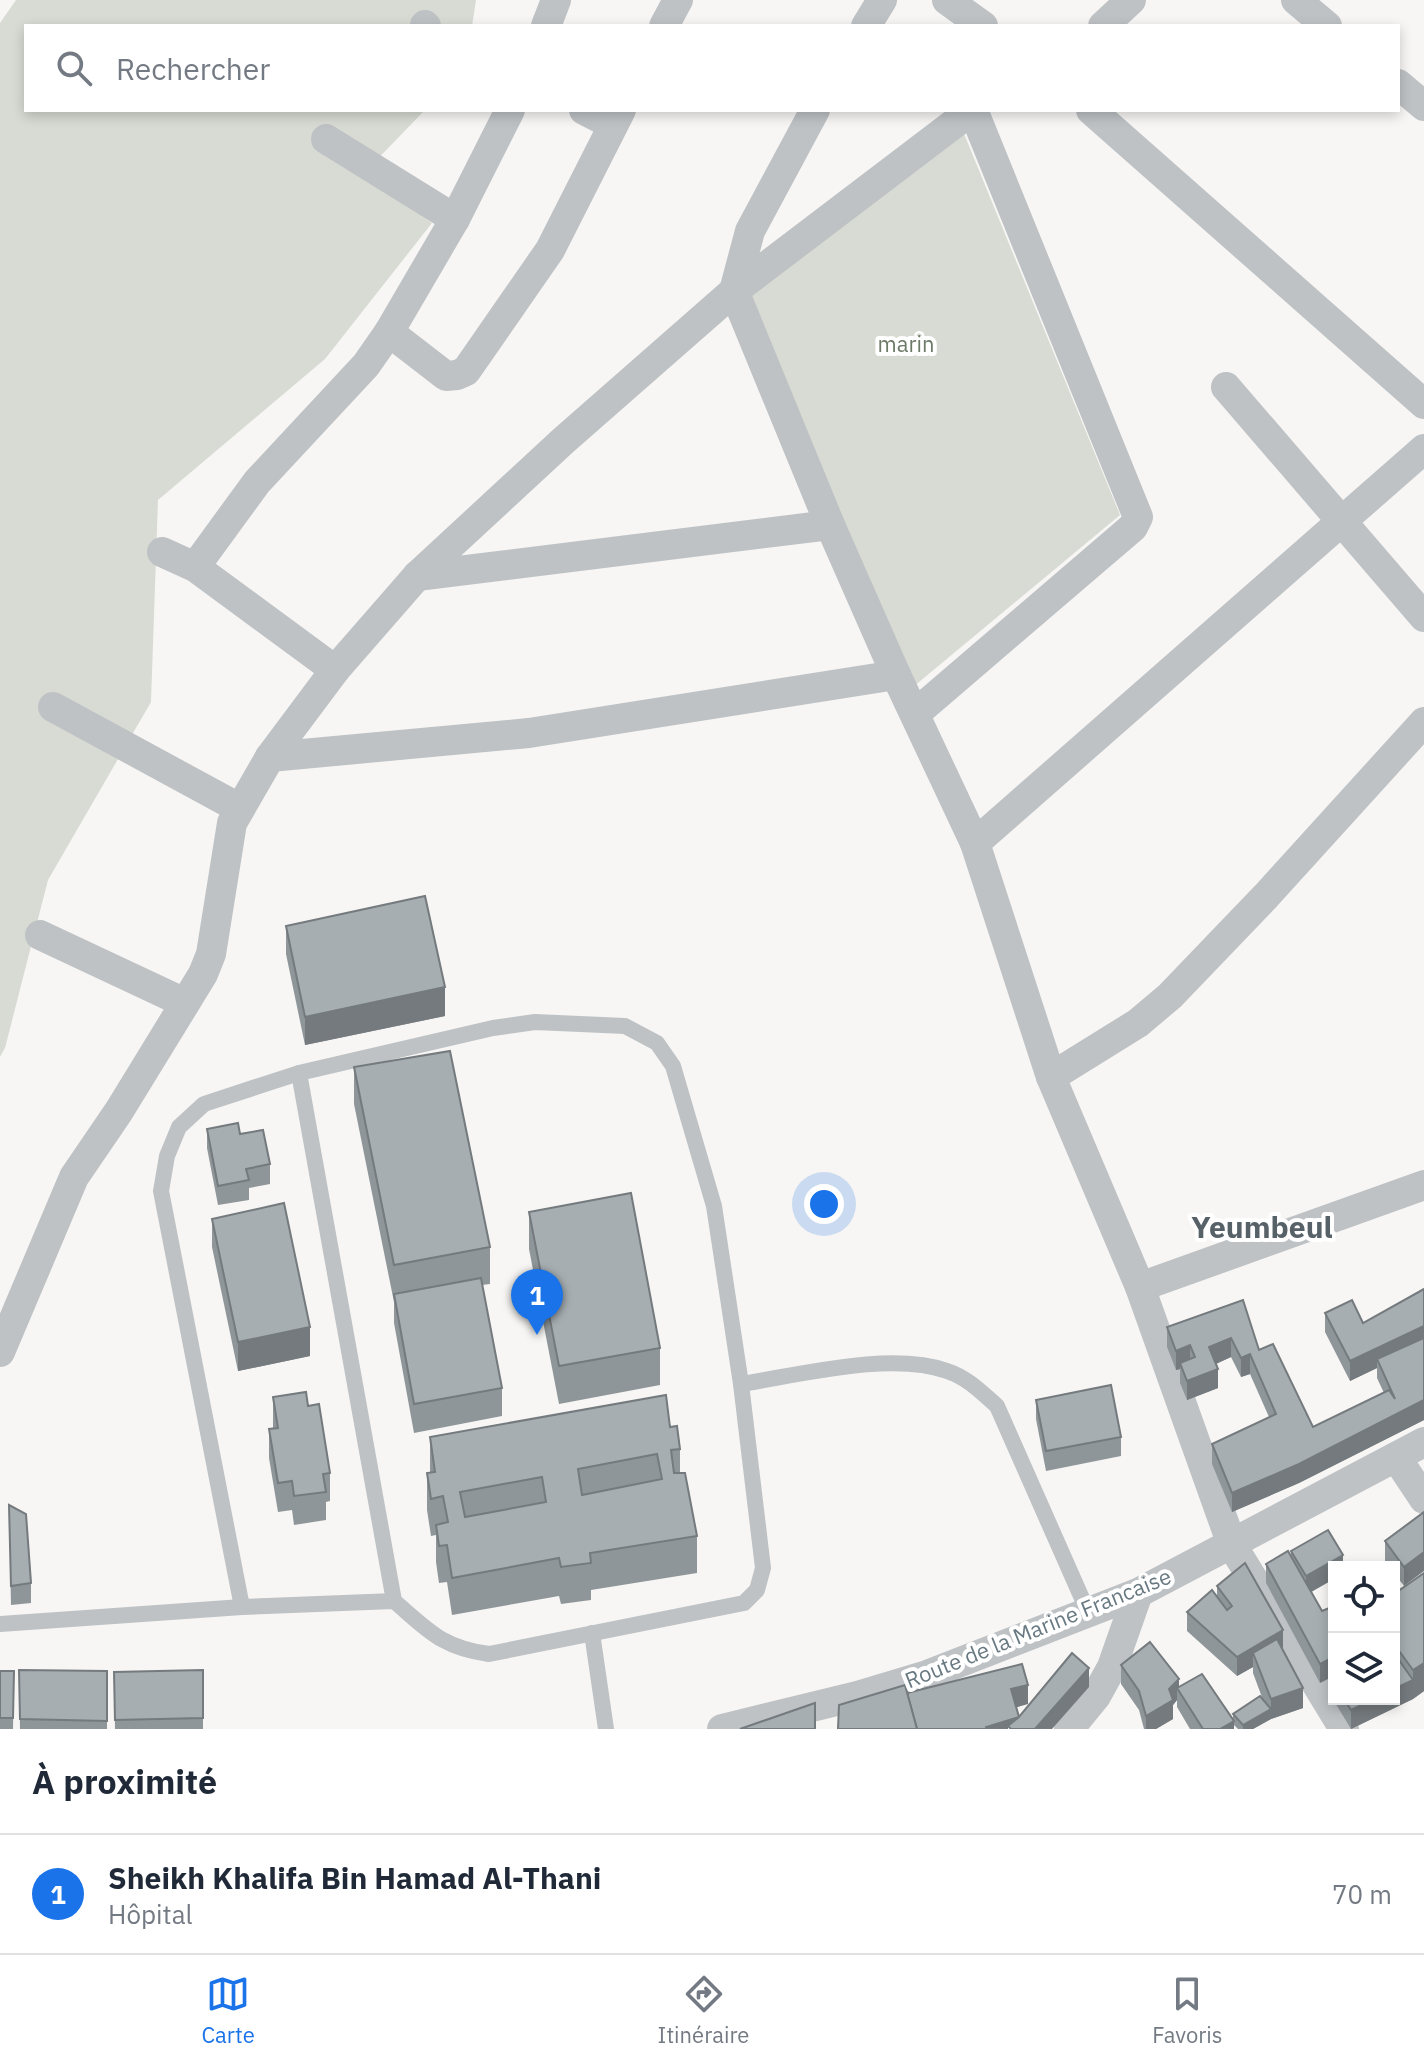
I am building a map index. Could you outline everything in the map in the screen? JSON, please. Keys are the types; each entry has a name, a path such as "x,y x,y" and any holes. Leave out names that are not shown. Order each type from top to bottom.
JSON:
{"street":[{"path":"547,24 556,0"},
{"path":"665,24 678,0"},
{"path":"867,24 882,0"},
{"path":"947,0 980,24"},
{"path":"1105,24 1131,0"},
{"path":"1296,0 1325,24"},
{"path":"1400,86 1424,106"},
{"path":"195,567 257,482 366,365 389,332 455,219 509,112"},
{"path":"389,332 446,376 466,371 550,250 617,118 592,112"},
{"path":"814,112 750,231 734,291 830,525 975,843 1051,1077 1140,1287 1232,1545 1344,1729"},
{"path":"0,1352 74,1177 119,1111 203,974 211,954 232,823 239,808 270,757 335,670 417,576 563,441 734,291 970,112"},
{"path":"916,713 1133,527 1138,517 974,112"},
{"path":"1093,112 1424,404"},
{"path":"326,139 455,219"},
{"path":"1226,387 1424,617"},
{"path":"975,843 1424,449"},
{"path":"417,576 830,525"},
{"path":"162,552 195,567 335,670"},
{"path":"270,757 529,733 896,675"},
{"path":"53,707 239,808"},
{"path":"1051,1077 1138,1023 1170,996 1266,896 1424,722"},
{"path":"40,935 185,1003"},
{"path":"1140,1287 1424,1185"},
{"name":"Route de la Marine Francaise","path":"722,1729 857,1696 927,1675 1138,1593 1424,1442"},
{"path":"1396,1457 1424,1499"},
{"path":"1069,1729 1096,1696 1112,1667 1138,1593"}],"lane":[{"path":"242,1607 161,1191 167,1156 179,1127 204,1104 299,1073 493,1028 535,1022 625,1026 657,1043 673,1066 709,1182 741,1384 763,1568 757,1590 744,1603 489,1654 464,1651 443,1642 394,1601 299,1073"},
{"path":"741,1384 876,1364 913,1363 947,1371 972,1383 997,1406 1088,1612"},
{"path":"0,1624 242,1607 394,1601"},
{"path":"592,1633 606,1729"}],"green space":[{"path":"16,0 476,0 472,24 24,24 24,112 423,112 363,174 432,223 325,359 158,500 151,702 48,880 5,1048 0,1057 0,23"},
{"name":"marin","path":"958,119 1120,515 907,692 743,301"}],"building":[{"path":"425,896 445,987 305,1017 286,926"},
{"path":"450,1051 490,1247 394,1265 354,1067"},
{"path":"238,1123 240,1134 263,1130 270,1164 246,1169 249,1180 218,1186 207,1129"},
{"path":"631,1193 660,1348 559,1366 529,1212"},
{"path":"284,1203 310,1327 238,1342 212,1219"},
{"path":"481,1278 502,1388 414,1404 394,1294"},
{"path":"1424,1289 1424,1326 1350,1361 1325,1313 1352,1300 1363,1323"},
{"path":"1243,1300 1259,1350 1273,1344 1313,1427 1389,1390 1395,1399 1377,1359 1424,1338 1424,1400 1299,1464 1232,1493 1212,1444 1276,1414 1250,1354 1241,1358 1231,1338 1209,1347 1218,1369 1187,1381 1180,1363 1195,1357 1190,1345 1176,1351 1167,1327"},
{"path":"1111,1385 1121,1437 1046,1451 1036,1400"},
{"path":"306,1392 308,1406 319,1404 330,1473 323,1474 326,1492 294,1496 292,1481 278,1483 269,1429 278,1428 273,1397"},
{"path":"666,1395 670,1427 677,1426 680,1449 671,1450 674,1473 685,1473 697,1536 590,1553 591,1563 561,1567 559,1558 452,1578 447,1545 439,1546 436,1525 448,1522 443,1496 431,1499 427,1473 435,1472 430,1437","holes":["657,1454 662,1479 582,1495 578,1469","542,1477 546,1502 465,1517 460,1492"]},
{"path":"9,1505 26,1514 31,1583 11,1586"},
{"path":"1424,1512 1424,1552 1404,1567 1385,1541"},
{"path":"1328,1530 1343,1555 1306,1576 1291,1551"},
{"path":"1288,1551 1322,1611 1328,1608 1328,1660 1320,1664 1266,1564"},
{"path":"1245,1563 1283,1630 1237,1657 1187,1612 1212,1590 1227,1610 1232,1606 1217,1586"},
{"path":"1424,1573 1424,1663 1413,1670 1400,1652 1400,1590"},
{"path":"1277,1639 1303,1688 1271,1699 1253,1653"},
{"path":"1150,1642 1179,1679 1169,1689 1173,1700 1146,1716 1139,1691 1121,1665"},
{"path":"1072,1653 1089,1668 1035,1729 1011,1729 1008,1726"},
{"path":"1400,1662 1413,1680 1400,1686"},
{"path":"1022,1664 1028,1685 1011,1689 1019,1717 987,1729 917,1729 907,1693"},
{"path":"19,1670 107,1671 107,1721 20,1719"},
{"path":"203,1670 203,1718 115,1720 114,1672"},
{"path":"0,1671 14,1671 13,1718 0,1718"},
{"path":"1202,1674 1234,1721 1220,1729 1203,1729 1177,1688"},
{"path":"905,1685 917,1729 838,1729 839,1705"},
{"path":"1260,1696 1271,1709 1243,1725 1233,1714"},
{"path":"815,1703 815,1729 740,1729"}],"place":[{"name":"Sheikh Khalifa Bin Hamad Al-Thani","path":"537,1335"}],"district":[{"name":"Yeumbeul","path":"1262,1228"}]}
